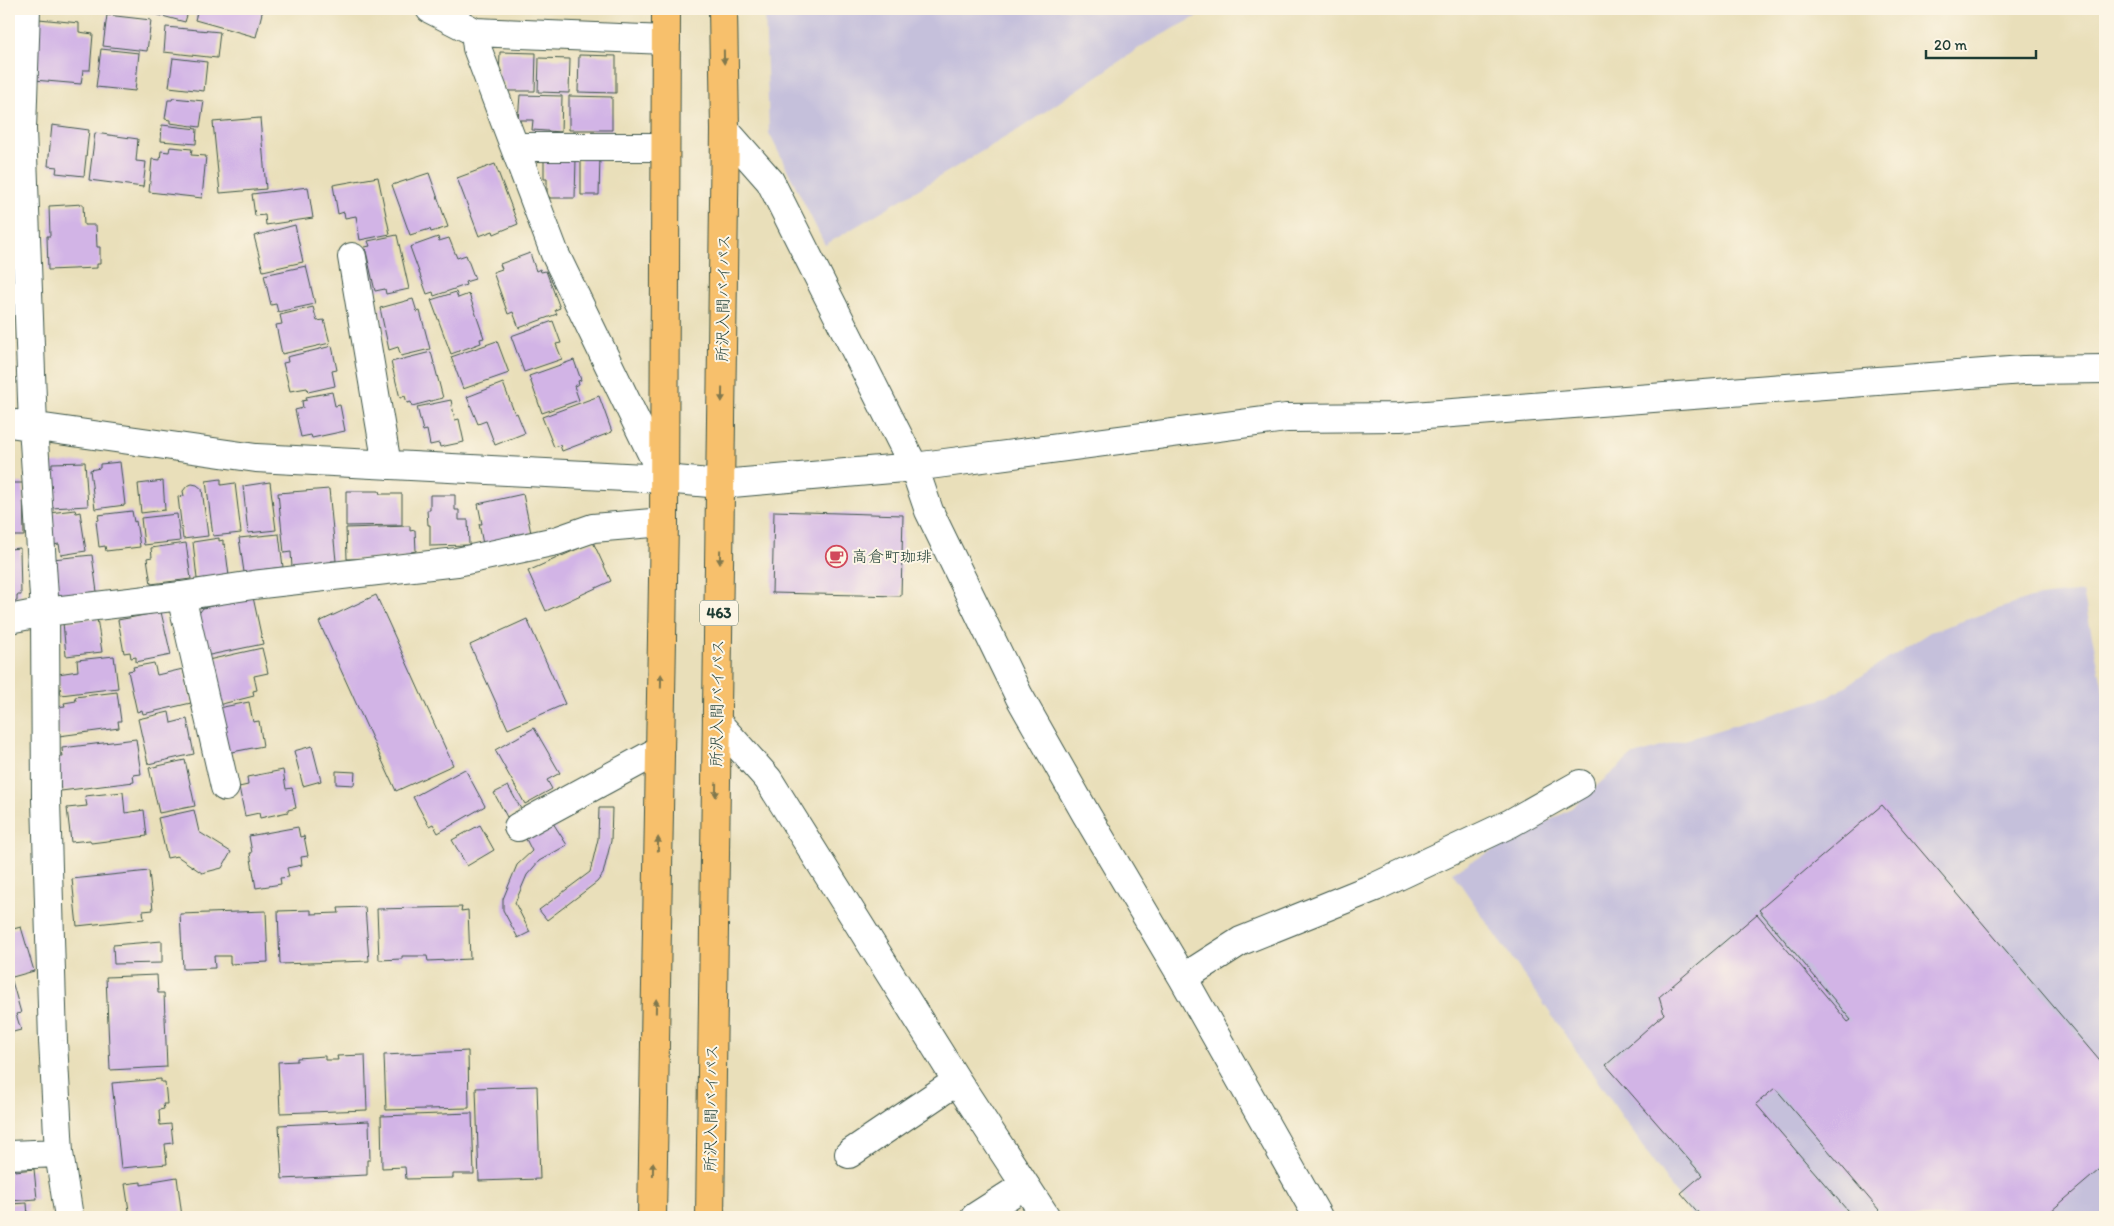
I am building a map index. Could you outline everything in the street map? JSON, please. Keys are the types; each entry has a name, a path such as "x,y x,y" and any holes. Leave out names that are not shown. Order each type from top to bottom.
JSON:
{"highway":[{"path":"652,1217 664,522 666,9"},
{"name":"所沢入間バイパス","path":"710,1217 725,130 723,9"}],"street":[{"path":"26,9 15,129 21,424 45,612 46,800 53,1031 59,1153 69,1217"},
{"path":"442,12 475,32 666,40"},
{"path":"475,32 478,48 556,254 664,479"},
{"path":"725,130 770,182 914,467 930,511 1019,696 1183,978 1318,1217"},
{"path":"516,147 665,147"},
{"path":"352,257 387,465"},
{"path":"21,424 256,458 664,479 721,484 914,467 1286,418 1400,417 2023,370 2105,369"},
{"path":"9,619 45,612 181,596 253,585 457,562 556,541 593,528 664,522"},
{"path":"181,596 225,787"},
{"path":"717,722 768,779 957,1081 1046,1217"},
{"path":"518,827 660,750"},
{"path":"1183,978 1241,941 1375,887 1510,823 1580,784"},
{"path":"849,1154 957,1081"},
{"path":"9,1154 59,1153"},
{"path":"975,1217 1025,1184"}],"shaded area":[{"path":"765,9 1211,9 1145,44 1021,128 825,245 769,133"},
{"path":"2083,592 2105,699 2105,1217 1692,1217 1452,872 1569,810 1631,756 1829,697 1930,632 2031,598"}],"building":[{"path":"136,9 189,9 185,22"},
{"path":"198,9 263,9 256,37 195,20"},
{"path":"782,9 811,9 812,14 782,14"},
{"path":"107,15 151,20 147,51 103,46"},
{"path":"39,19 79,23 79,32 93,34 90,70 83,70 81,84 34,80"},
{"path":"166,27 220,32 217,58 164,52"},
{"path":"101,49 139,53 135,91 96,87"},
{"path":"500,52 536,53 535,91 505,91 505,82 499,82"},
{"path":"579,55 616,56 616,93 578,92"},
{"path":"173,58 207,62 204,91 169,87"},
{"path":"539,58 570,59 569,93 538,92"},
{"path":"520,95 562,96 561,132 532,130 533,120 518,120"},
{"path":"569,96 612,97 612,130 569,130"},
{"path":"173,98 204,101 200,127 170,123 170,120 165,119 168,100"},
{"path":"260,118 266,189 220,193 213,122"},
{"path":"52,125 89,130 84,176 56,173 57,167 48,166"},
{"path":"162,125 197,129 196,144 161,141"},
{"path":"95,133 138,139 136,161 146,162 143,187 89,180"},
{"path":"170,147 192,149 191,155 206,156 202,198 149,192 152,159 160,160 161,151 169,152"},
{"path":"581,156 600,157 599,195 581,195"},
{"path":"544,158 576,159 575,198 550,198 547,194 547,179 544,179"},
{"path":"495,164 518,224 494,234 493,231 479,236 457,178"},
{"path":"429,173 448,227 431,232 430,229 410,235 392,185"},
{"path":"378,177 390,234 360,240 356,216 345,218 344,212 338,214 333,185"},
{"path":"308,187 313,218 266,225 265,215 255,216 252,194"},
{"path":"83,204 84,225 96,225 97,247 100,247 100,264 97,264 97,268 48,270 47,236 50,236 49,206"},
{"path":"295,225 303,262 263,271 254,236"},
{"path":"397,235 409,289 386,294 385,289 375,291 365,247 370,246 368,241"},
{"path":"438,237 439,241 449,238 457,258 466,255 475,279 465,282 466,285 434,296 433,292 427,294 410,247"},
{"path":"530,253 536,271 540,269 541,272 546,271 560,308 555,310 557,314 519,328 513,312 508,314 493,272 502,269 500,264"},
{"path":"306,266 315,304 278,312 276,304 271,305 264,275"},
{"path":"456,292 458,298 469,294 484,338 480,339 481,343 451,354 431,300"},
{"path":"413,299 417,312 420,311 430,349 401,356 398,347 389,350 380,308"},
{"path":"313,307 317,321 324,320 330,343 282,354 276,325 282,324 280,315"},
{"path":"553,321 561,343 556,344 562,359 524,372 511,336"},
{"path":"497,341 509,373 463,389 451,357"},
{"path":"332,346 337,370 332,371 335,386 308,392 307,388 290,391 283,363 288,362 287,357"},
{"path":"431,352 443,398 412,406 411,402 407,403 405,396 400,398 391,362"},
{"path":"574,360 581,380 578,381 579,384 574,386 579,400 542,413 529,376"},
{"path":"503,383 515,414 517,413 525,433 495,445 486,421 478,424 467,397"},
{"path":"332,392 335,406 340,405 345,431 312,438 311,435 301,437 295,410 303,408 302,401 307,400 306,397"},
{"path":"599,396 612,432 562,451 560,445 554,447 542,417"},
{"path":"451,400 455,420 459,419 464,442 440,447 439,443 430,445 427,430 423,431 417,407"},
{"path":"85,462 88,506 51,508 49,467 52,468 52,463"},
{"path":"120,462 125,505 95,509 90,470 100,468 100,464"},
{"path":"221,479 221,485 235,483 241,533 213,536 206,481"},
{"path":"163,481 165,510 141,513 138,484"},
{"path":"270,482 276,530 248,533 243,486"},
{"path":"9,483 23,483 24,536 9,536"},
{"path":"192,484 202,489 208,536 183,539 178,497 184,496 183,491"},
{"path":"329,489 336,561 331,561 331,564 292,568 291,552 284,553 278,493"},
{"path":"346,491 379,491 380,494 402,494 402,525 346,526"},
{"path":"523,494 531,533 483,544 478,504"},
{"path":"430,495 455,495 455,510 459,510 459,520 468,520 469,545 430,546 430,525 428,525 427,510 430,510"},
{"path":"75,510 76,513 80,512 86,551 61,555 59,544 53,545 49,513"},
{"path":"132,511 134,522 136,521 140,547 106,551 105,546 99,547 96,521 99,520 98,515"},
{"path":"774,511 903,515 901,596 772,593"},
{"path":"177,514 180,541 144,545 141,518"},
{"path":"410,526 410,531 415,530 416,551 411,552 411,558 347,559 346,528"},
{"path":"279,534 283,567 244,572 239,538"},
{"path":"219,538 219,541 223,540 223,545 225,544 229,576 197,579 193,542"},
{"path":"593,542 611,581 546,611 528,571"},
{"path":"186,543 191,579 151,584 147,558 152,557 151,548"},
{"path":"20,548 21,595 17,595 17,601 12,601 12,604 9,604 9,549"},
{"path":"92,555 97,592 57,597 53,559"},
{"path":"376,595 453,765 396,791 319,622"},
{"path":"253,597 263,644 205,656 197,616 203,608"},
{"path":"161,612 171,655 136,662 136,657 131,658 130,652 124,653 118,620"},
{"path":"97,618 102,652 66,656 63,622"},
{"path":"527,619 565,704 508,729 470,645"},
{"path":"262,648 268,673 254,676 257,690 253,691 254,696 218,705 208,660"},
{"path":"114,656 118,688 61,695 58,674 78,671 77,660"},
{"path":"154,663 157,675 183,669 191,703 143,714 142,710 137,712 128,671 134,670 133,667"},
{"path":"117,692 121,721 118,721 119,728 59,736 55,707 65,706 64,703 76,701 75,697"},
{"path":"249,702 253,722 259,721 263,746 227,753 218,708"},
{"path":"169,712 171,723 187,719 194,754 148,764 138,719"},
{"path":"534,728 560,773 547,780 552,789 525,804 495,750"},
{"path":"136,739 141,774 133,775 134,782 61,791 57,757 63,757 62,748"},
{"path":"312,746 321,781 303,786 294,751"},
{"path":"185,760 195,806 159,813 149,768"},
{"path":"465,769 485,806 438,833 433,824 429,826 413,797"},
{"path":"283,770 286,789 292,788 296,808 288,810 288,812 260,818 259,813 245,816 239,787 248,785 247,777"},
{"path":"336,771 355,772 354,785 336,784"},
{"path":"508,786 521,809 507,817 494,793"},
{"path":"123,792 125,813 144,810 147,836 91,843 90,840 71,842 67,808 87,806 85,796"},
{"path":"1882,805 2105,1067 2105,1165 2044,1217 1885,1217 1775,1088 1756,1104 1853,1217 1702,1217 1681,1193 1702,1175 1606,1065 1664,1014 1659,997 1757,914 1848,1022 1851,1020 1759,910"},
{"path":"599,808 612,808 611,841 603,874 597,882 547,920 539,910 590,872 598,839"},
{"path":"194,810 199,832 231,852 222,868 202,873 177,856 167,858 158,818"},
{"path":"553,823 567,845 539,861 527,875 515,903 530,932 518,938 503,910 503,899 517,865 532,851 526,839"},
{"path":"480,825 494,850 467,866 452,840"},
{"path":"298,827 300,837 304,836 308,856 301,857 302,865 287,868 289,877 280,878 281,884 256,888 249,836"},
{"path":"149,871 153,910 143,911 144,919 77,926 72,879"},
{"path":"365,907 369,961 280,964 278,911 311,910 311,914 339,913 338,908"},
{"path":"462,907 461,911 468,910 470,959 428,961 427,956 402,956 402,959 379,960 377,909"},
{"path":"266,911 268,962 230,964 230,956 214,956 215,968 183,969 180,914"},
{"path":"21,927 34,971 9,978 9,930"},
{"path":"162,941 162,963 114,964 113,945"},
{"path":"157,975 158,993 164,993 167,1067 110,1070 106,977"},
{"path":"12,981 21,1013 16,1014 21,1030 9,1033 9,982"},
{"path":"468,1051 469,1108 386,1110 384,1055"},
{"path":"365,1055 367,1110 280,1113 278,1062 297,1061 297,1058 325,1056 325,1060 338,1060 337,1056"},
{"path":"161,1079 161,1082 165,1082 167,1104 163,1104 164,1109 159,1110 160,1125 171,1124 173,1143 165,1144 167,1164 121,1168 112,1083"},
{"path":"537,1086 540,1179 479,1181 476,1088"},
{"path":"472,1113 474,1174 453,1174 453,1178 406,1179 405,1167 382,1168 381,1116"},
{"path":"369,1121 370,1160 367,1160 367,1175 282,1179 279,1125"},
{"path":"14,1166 15,1171 34,1169 37,1199 9,1201 9,1167"},
{"path":"177,1177 182,1217 130,1217 125,1184 141,1182 141,1185"},
{"path":"27,1203 28,1217 9,1217 9,1204"}],"place":[{"name":"高倉町珈琲","path":"836,556"}]}
